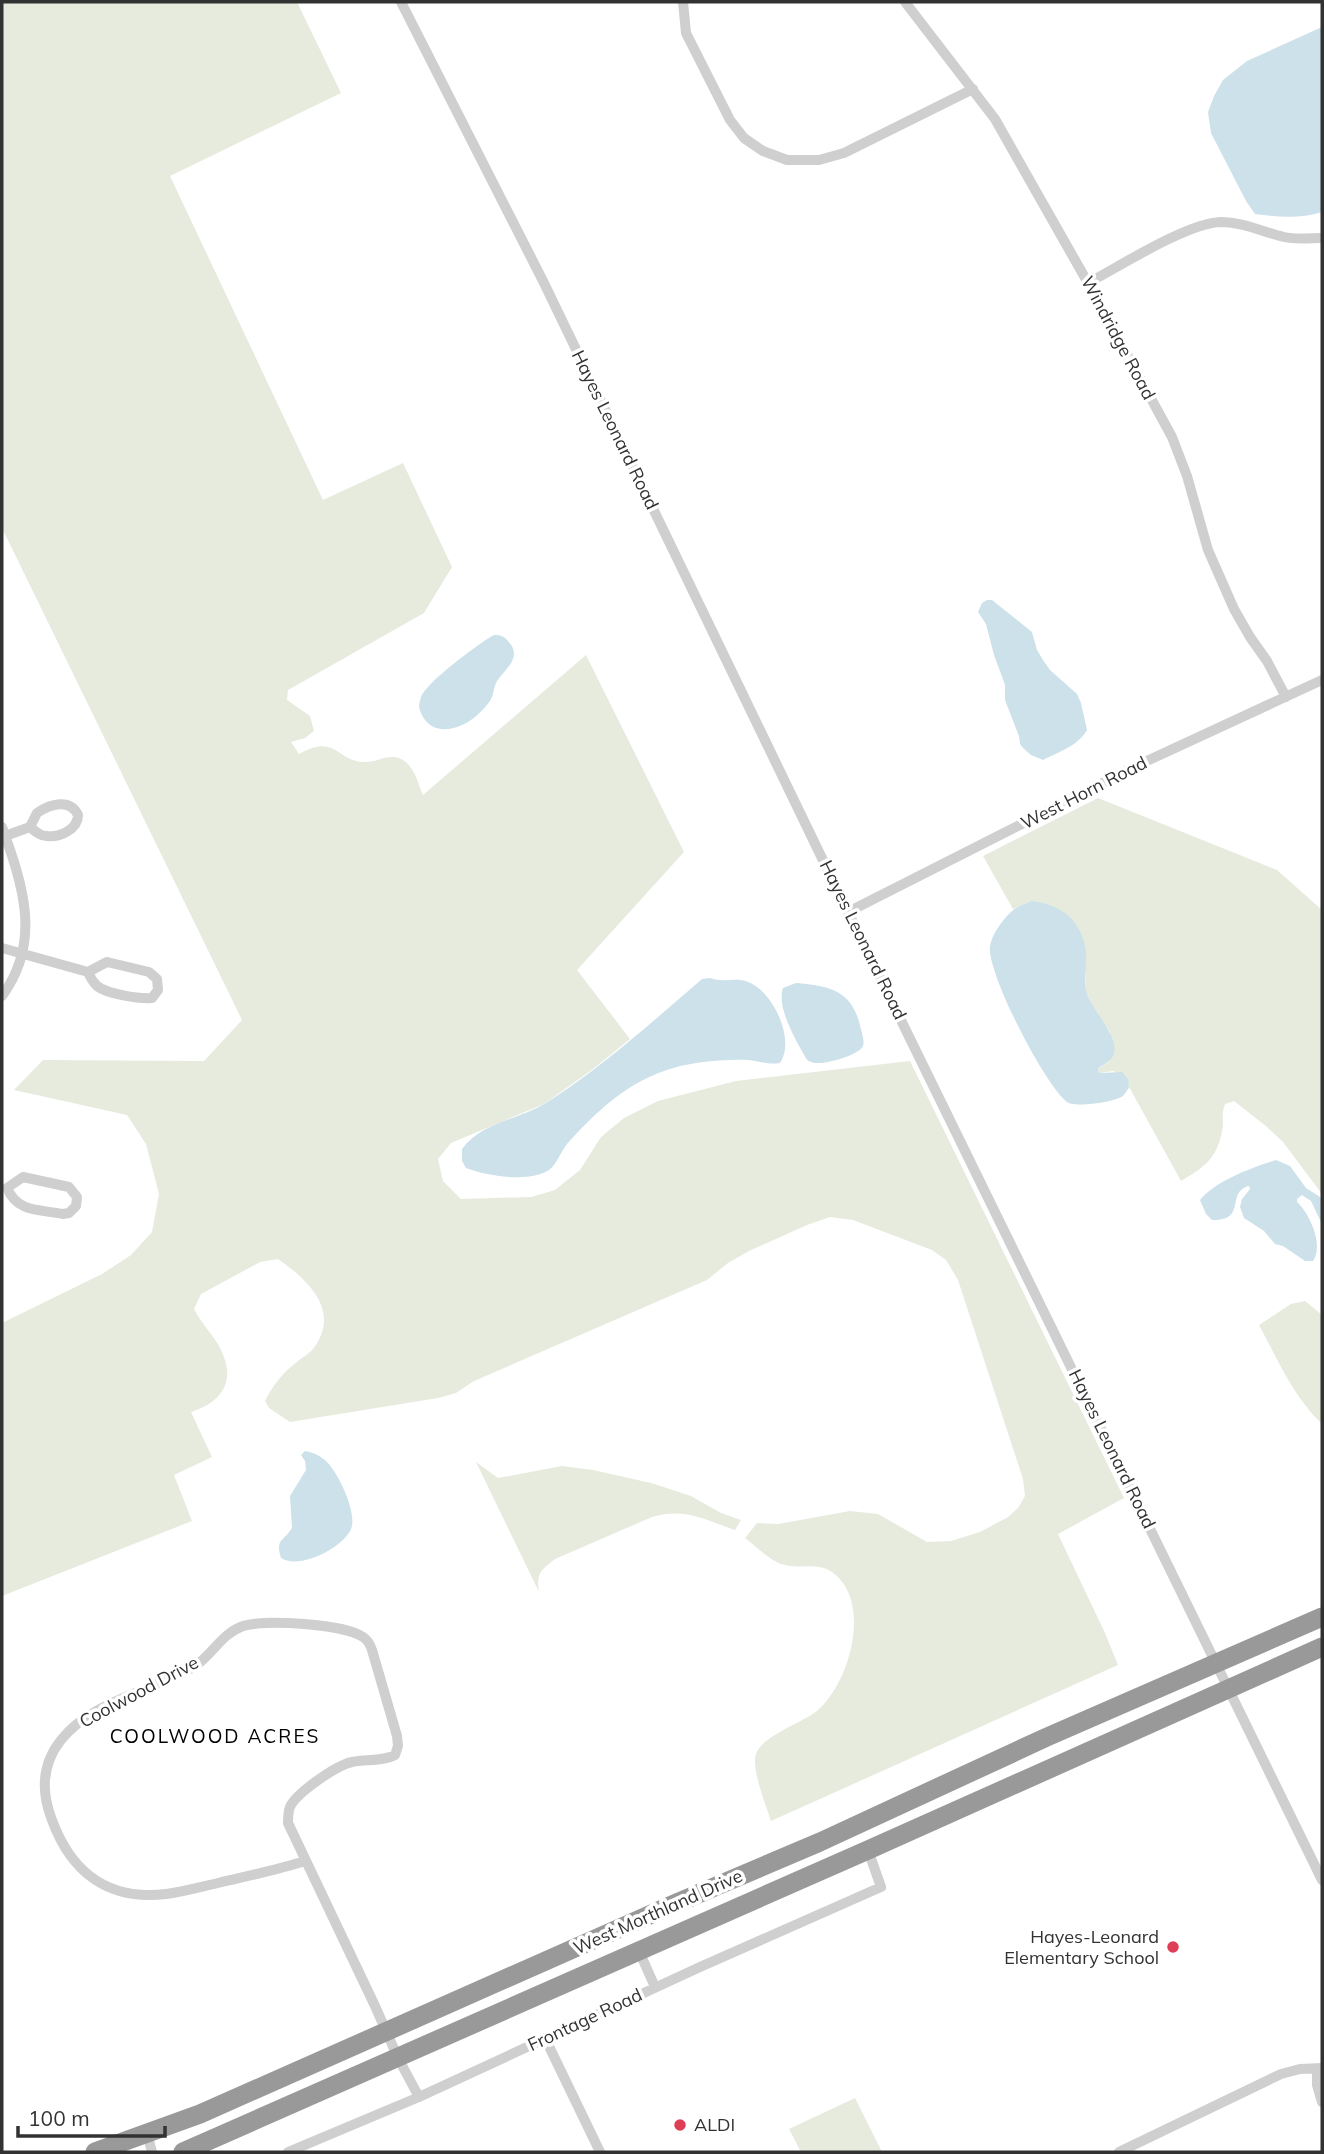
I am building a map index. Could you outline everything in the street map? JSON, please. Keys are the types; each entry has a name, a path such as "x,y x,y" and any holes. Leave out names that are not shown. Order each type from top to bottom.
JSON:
{"highway":[{"name":"West Morthland Drive","path":"95,2152 150,2143 200,2114 820,1842 1047,1737 1322,1617"},
{"name":"West Morthland Drive","path":"183,2152 1322,1647"}],"street":[{"name":"Hayes Leonard Road","path":"401,2 549,293 848,912 1322,1880"},
{"path":"682,2 686,33 730,120 744,138 763,151 787,160 819,160 844,153 973,89"},
{"name":"Windridge Road","path":"905,2 973,89 1006,138 1088,283 1172,437 1187,476 1208,550 1229,600 1286,697"},
{"path":"1088,283 1202,225 1221,222 1248,225 1285,237 1322,238"},
{"name":"West Horn Road","path":"848,912 1136,766 1322,680"},
{"path":"2,996 10,985 23,954 25,909 3,832 30,827"},
{"path":"2,948 88,972 96,985 108,992 144,999 152,998 158,990 157,979 149,972 107,962 88,972"},
{"path":"23,1177 69,1186 75,1192 78,1202 73,1209 63,1214 20,1206 5,1188 23,1177"},
{"name":"Coolwood Drive","path":"305,1861 166,1894 139,1894 106,1886 84,1873 69,1854 56,1830 46,1799 45,1774 48,1764 61,1740 85,1718 195,1666 225,1636 243,1626 255,1623 301,1624 350,1631 367,1639 397,1736 395,1755 387,1759 347,1763 297,1797 290,1806 288,1823 397,2058 419,2097"},
{"name":"Frontage Road","path":"288,2152 419,2097 655,1987 881,1887 868,1850"},
{"path":"639,1951 655,1987"},
{"path":"545,2038 600,2152"},
{"path":"1119,2152 1281,2074 1300,2069 1320,2068 1317,2085 1322,2102"}],"shaded area":[{"path":"2,2 297,2 341,93 170,176 323,500 403,463 452,567 424,613 288,690 287,700 310,716 314,731 305,738 291,742 299,754 321,746 355,761 396,757 406,762 413,770 423,795 586,655 684,852 577,970 630,1039 544,1104 451,1143 438,1159 443,1181 461,1199 531,1197 555,1190 580,1170 601,1137 624,1118 658,1101 736,1081 910,1061 1124,1498 1058,1534 1118,1665 771,1821 757,1778 756,1754 766,1741 810,1716 829,1698 847,1662 854,1621 852,1602 844,1585 832,1572 821,1567 780,1563 769,1558 745,1538 757,1523 778,1524 850,1511 878,1514 927,1542 951,1541 980,1532 1008,1517 1018,1508 1025,1496 1023,1479 958,1280 946,1260 932,1250 853,1220 830,1217 749,1251 707,1280 474,1381 456,1393 290,1422 269,1408 265,1401 284,1374 313,1349 321,1335 323,1309 310,1287 289,1267 278,1259 260,1262 201,1294 194,1309 218,1345 225,1361 227,1380 219,1396 191,1412 212,1457 174,1475 192,1521 2,1596 2,1323 102,1274 131,1255 152,1232 159,1194 146,1144 127,1115 14,1090 43,1060 204,1061 242,1020 2,528"},
{"path":"1098,798 1277,870 1322,910 1322,1194 1283,1142 1234,1101 1225,1104 1220,1141 1213,1156 1181,1181 1128,1085 1128,1079 1113,1071 1099,1073 1098,1069 1110,1061 1110,1032 1086,992 1085,947 1031,901 1013,909 983,856"},
{"path":"1305,1301 1322,1315 1322,1424 1294,1390 1259,1325 1291,1304"},
{"path":"476,1462 498,1478 562,1466 593,1470 651,1483 691,1496 721,1513 741,1520 735,1530 685,1514 652,1517 555,1559 541,1572 538,1580 539,1592"},
{"path":"855,2098 882,2152 801,2152 789,2129"}],"water":[{"path":"1322,27 1322,212 1289,217 1255,214 1211,133 1208,112 1223,80 1247,61"},
{"path":"992,600 1032,632 1043,660 1050,670 1077,694 1081,703 1087,730 1083,736 1043,760 1031,755 1020,744 1005,700 1005,685 986,624 978,612 982,603"},
{"path":"494,635 505,638 514,652 512,662 496,683 489,702 475,717 461,726 438,729 431,726 419,709 425,690 454,663"},
{"path":"1031,901 1058,909 1078,927 1086,951 1086,990 1114,1043 1111,1059 1098,1069 1099,1073 1122,1072 1128,1079 1129,1088 1119,1098 1086,1104 1067,1102 1045,1074 1007,1002 991,959 991,941 1005,918 1016,908"},
{"path":"702,979 748,982 766,995 783,1030 784,1053 780,1063 748,1060 705,1062 684,1065 649,1077 623,1092 599,1111 567,1144 552,1168 541,1174 508,1177 466,1168 462,1161 462,1149 470,1140 490,1127 546,1103 626,1044"},
{"path":"796,983 828,988 844,997 856,1013 863,1046 849,1056 828,1062 815,1063 807,1060 782,1005 783,988"},
{"path":"1276,1160 1290,1166 1306,1188 1322,1201 1322,1224 1311,1201 1302,1195 1297,1199 1314,1230 1317,1247 1313,1261 1305,1261 1283,1246 1275,1244 1264,1231 1244,1218 1240,1207 1242,1199 1250,1189 1249,1186 1238,1194 1230,1216 1223,1219 1212,1220 1200,1200 1225,1181"},
{"path":"305,1451 323,1458 335,1473 352,1513 351,1529 330,1550 309,1559 289,1561 281,1558 279,1547 292,1528 290,1496 306,1470 301,1455"}],"place":[{"name":"Hayes-Leonard Elementary School","path":"1173,1947"},
{"name":"ALDI","path":"680,2125"}],"district":[{"name":"COOLWOOD ACRES","path":"215,1736"}]}
